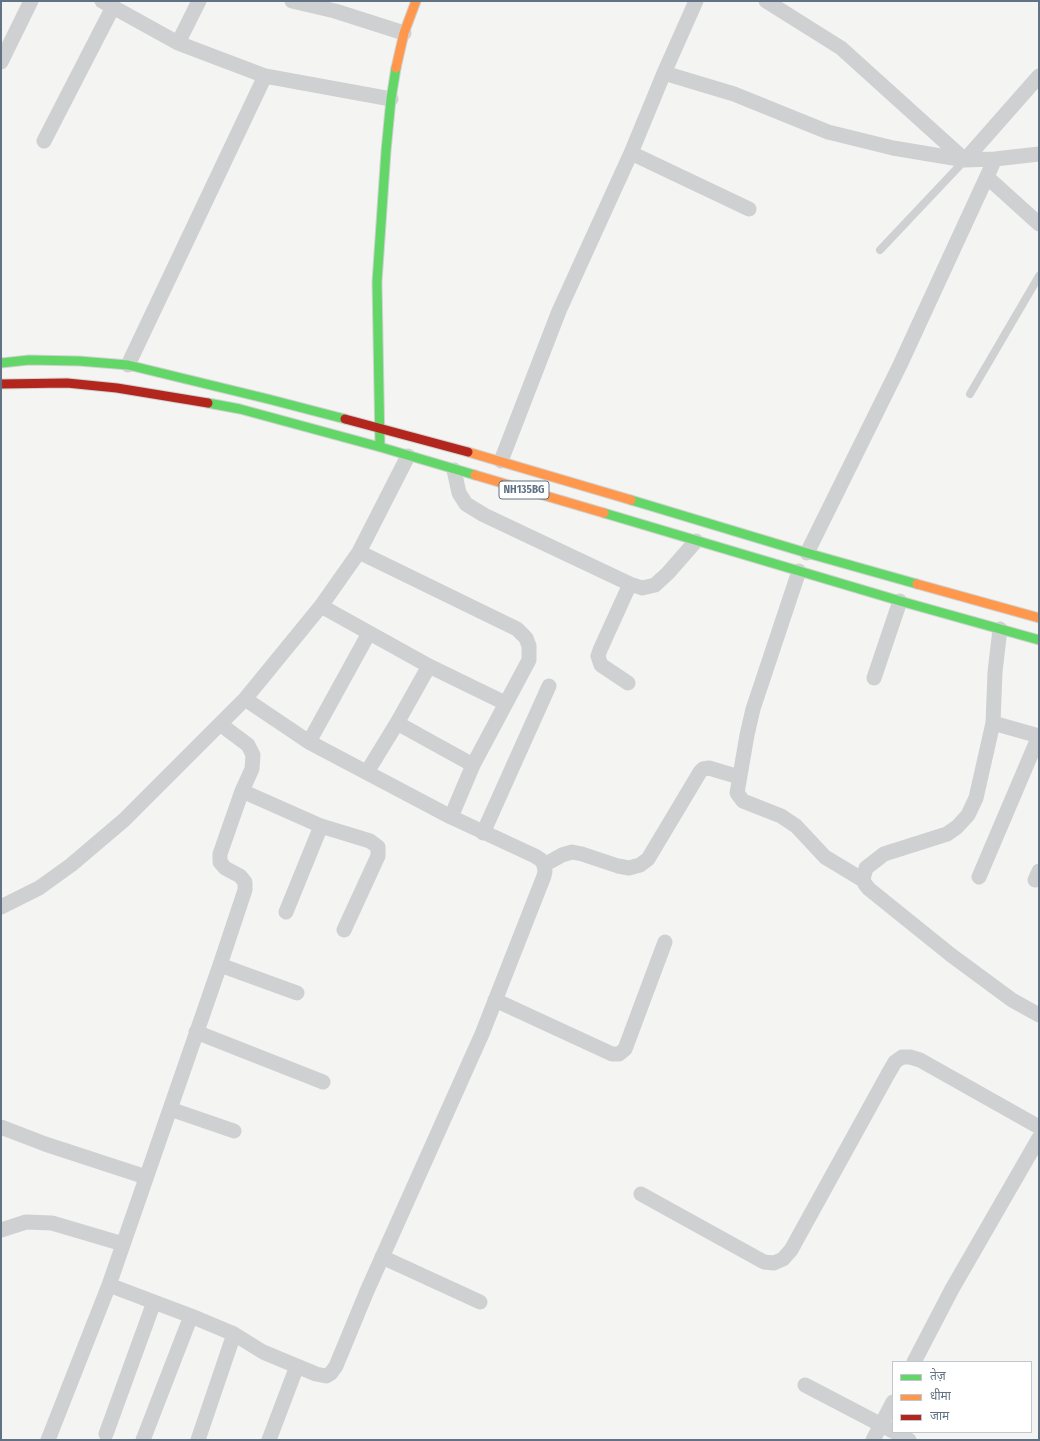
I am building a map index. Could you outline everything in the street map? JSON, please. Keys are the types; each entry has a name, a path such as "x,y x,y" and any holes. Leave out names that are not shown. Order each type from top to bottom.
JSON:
{"main road":[{"path":"380,447 377,282 391,99 404,33 416,1"},
{"name":"NH135BG","path":"1,363 29,360 79,361 128,365 268,398 501,461 807,553 1039,618"},
{"name":"NH135BG","path":"1,384 67,383 172,396 240,409 380,447 900,601 1039,640"}],"street":[{"path":"1,62 31,1"},
{"path":"178,43 199,1"},
{"path":"292,1 335,11 404,33"},
{"path":"501,461 560,311 631,153 664,72 696,1"},
{"path":"766,1 841,48 965,160"},
{"path":"44,141 108,4 178,43 265,76 391,99"},
{"path":"664,72 734,94 828,132 893,148 965,160 995,159 1039,154"},
{"path":"128,365 265,76"},
{"path":"965,160 1039,76"},
{"path":"631,153 750,209"},
{"path":"807,553 900,365 995,159"},
{"path":"987,177 1039,224"},
{"path":"1,906 39,888 72,865 124,820 245,699 321,606 359,552 408,456"},
{"path":"454,470 459,493 466,504 484,515 630,584 642,588 655,585 668,574 696,541"},
{"path":"359,552 517,629 526,638 529,646 529,660 473,765 451,817"},
{"path":"798,571 753,709 737,793 743,801 781,816 796,826 825,857 863,880 870,889 951,955 1012,1000 1039,1015"},
{"path":"628,683 601,665 598,656 630,584"},
{"path":"874,678 900,601"},
{"path":"321,606 429,666 505,703"},
{"path":"863,880 866,868 884,854 947,834 957,827 968,815 976,798 993,723 995,672 1000,629"},
{"path":"309,742 369,633"},
{"path":"367,772 429,666"},
{"path":"483,833 549,686"},
{"path":"108,1285 234,1334 263,1352 321,1376 326,1376 331,1373 336,1366 382,1257 482,1034 544,876 544,865 541,860 535,856 483,833 353,766 309,742 245,699"},
{"path":"397,723 473,765"},
{"path":"979,877 1039,736 993,723"},
{"path":"48,1440 123,1244 245,890 245,882 240,876 225,868 220,862 220,854 242,792 252,769 253,755 248,744 220,724"},
{"path":"544,865 562,855 572,852 618,866 629,868 640,865 648,859 700,772 705,768 709,768 739,777"},
{"path":"242,792 321,826 370,841 378,847 378,856 344,930"},
{"path":"286,912 321,826"},
{"path":"495,1000 612,1054 619,1054 625,1049 665,942"},
{"path":"220,965 297,993"},
{"path":"196,1032 323,1082"},
{"path":"641,1194 764,1262 774,1263 783,1260 791,1250 895,1062 902,1057 910,1057 920,1060 1039,1127"},
{"path":"170,1109 234,1131"},
{"path":"1,1127 45,1144 146,1177"},
{"path":"915,1361 952,1289 1039,1138"},
{"path":"1,1230 26,1222 52,1223 123,1244"},
{"path":"382,1257 480,1302"},
{"path":"106,1434 154,1302"},
{"path":"143,1440 190,1316"},
{"path":"198,1440 234,1334"},
{"path":"269,1440 297,1366"},
{"path":"805,1385 890,1429"},
{"path":"890,1429 892,1411"},
{"path":"873,1440 890,1429"},
{"path":"897,1433 909,1440"}],"lane":[{"path":"880,250 965,160"},
{"path":"970,394 1039,276"}],"traffic: fast":[{"path":"380,447 377,282 386,151 391,99 396,68"},
{"path":"1,363 29,360 79,361 128,365 345,419"},
{"path":"208,403 240,409 380,447 475,475"},
{"path":"631,500 807,553 917,584"},
{"path":"604,513 900,601 1039,640"}],"traffic: slow":[{"path":"396,68 404,33 416,1"},
{"path":"468,452 631,500"},
{"path":"475,475 604,513"},
{"path":"917,584 1039,618"}],"traffic: jam":[{"path":"1,384 67,383 117,388 208,403"},
{"path":"345,419 468,452"}]}
